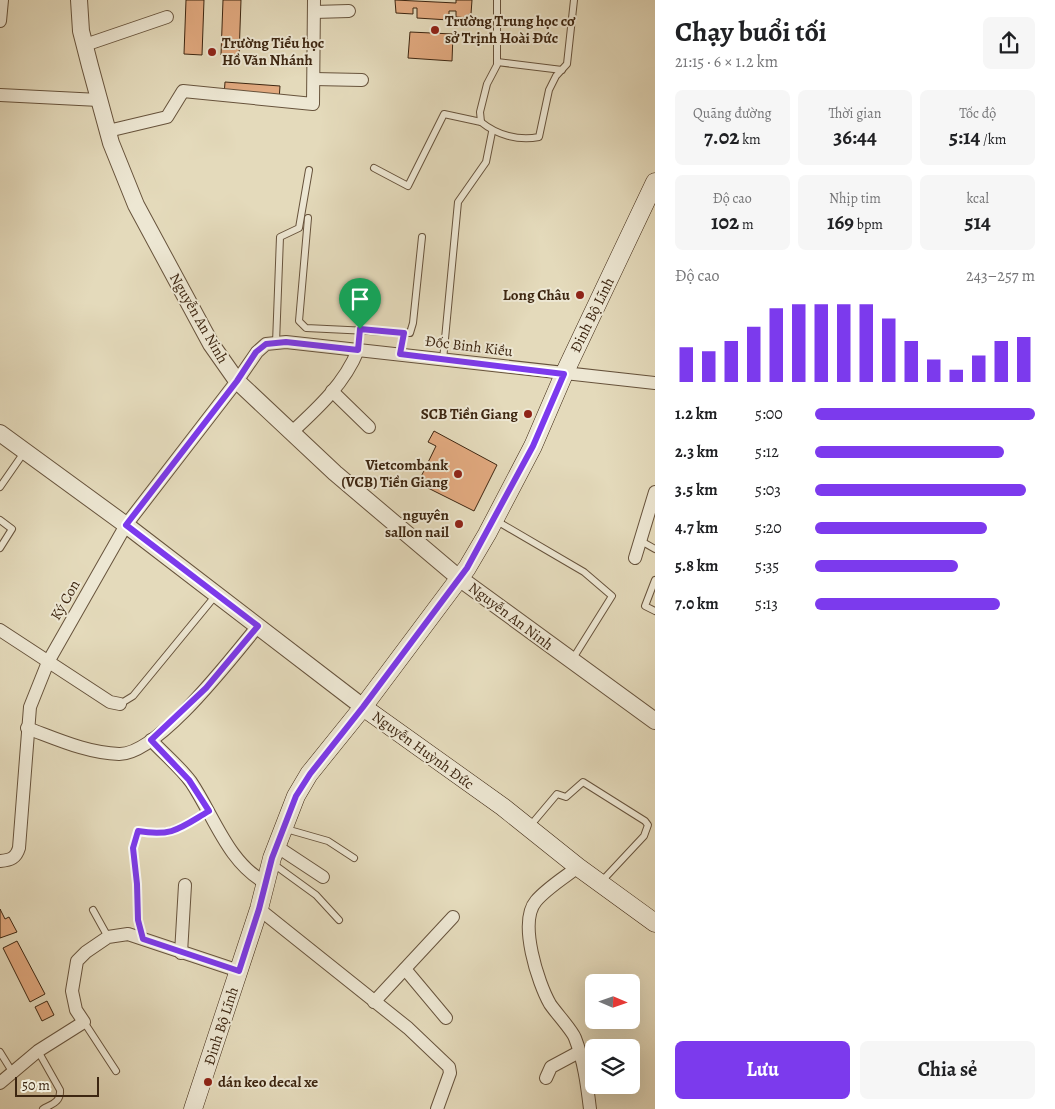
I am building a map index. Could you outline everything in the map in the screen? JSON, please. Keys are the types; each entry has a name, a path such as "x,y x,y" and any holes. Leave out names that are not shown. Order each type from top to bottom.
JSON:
{"main road":[{"name":"Đinh Bộ Lĩnh","path":"194,1109 259,909 270,863 296,796 310,774 363,707 459,578 494,520 533,446 564,374 655,182"},
{"name":"Nguyễn Huỳnh Đức","path":"363,707 655,923"}],"street":[{"path":"0,21 2,0"},
{"name":"Nguyễn An Ninh","path":"80,0 85,45 99,100 108,132 136,205 211,344 237,381 335,473 459,578 655,721"},
{"path":"108,132 167,117 183,91 313,104 314,6 348,11"},
{"path":"85,45 167,17"},
{"path":"314,79 362,80"},
{"path":"0,95 99,100"},
{"name":"Đốc Binh Kiều","path":"237,381 256,352 266,344 286,342 655,384"},
{"path":"292,432 332,391 351,368 358,350"},
{"name":"Ký Con","path":"0,861 10,860 17,855 19,848 27,728 34,692 48,662 126,525 237,381"},
{"path":"332,391 369,427"},
{"name":"Nguyễn Huỳnh Đức","path":"0,433 126,525 363,707"},
{"path":"635,558 655,492"},
{"path":"27,728 88,751 120,754 131,752 151,740 206,688 258,626"},
{"path":"0,632 110,702 120,704"},
{"path":"151,740 189,780 225,841 245,870 266,883"},
{"path":"276,846 324,876"},
{"path":"578,867 536,901 529,922 530,945 549,1001 562,1022 574,1035 586,1072 590,1109"},
{"path":"181,953 185,885"},
{"path":"259,909 408,1028 449,1067 450,1073 437,1109"},
{"path":"374,1002 453,917"},
{"path":"0,1083 38,1052 84,1022 76,1010 72,991 77,961 86,952 108,937 128,934 239,971"},
{"path":"405,969 446,1018"},
{"path":"546,1078 551,1067 579,1052"}],"lane":[{"path":"480,122 482,102 497,62 497,0"},
{"path":"374,168 408,186 444,114 480,122 492,132 521,138 539,137 549,90 567,64 574,0"},
{"path":"497,62 562,70"},
{"path":"443,360 458,202 486,162 492,132"},
{"path":"276,343 280,238 299,228 309,170"},
{"path":"308,218 299,320 306,328 360,329 410,333 413,323 422,237"},
{"path":"358,350 360,329"},
{"path":"400,354 404,333"},
{"path":"0,487 25,451"},
{"path":"0,520 12,529 0,548"},
{"path":"494,520 584,572 612,596 571,661"},
{"path":"641,541 655,549"},
{"path":"655,580 645,606 655,611"},
{"path":"120,704 133,696 216,594"},
{"path":"529,828 557,794 566,797 583,782 645,821 648,825 644,836 600,883"},
{"path":"143,939 138,920 133,848 138,831 156,834 173,832 209,811"},
{"path":"282,828 328,841 354,858"},
{"path":"270,863 316,895 339,920"},
{"path":"93,910 108,937"},
{"path":"84,1022 116,1071"},
{"path":"0,1052 13,1073"},
{"path":"38,1052 60,1090 60,1096 57,1101 43,1109"}],"building":[{"path":"186,0 204,0 202,55 184,54"},
{"path":"223,0 241,0 239,56 221,55"},
{"path":"395,0 456,3 456,0 472,0 471,14 469,14 469,18 456,17 456,11 449,11 449,20 417,18 417,8 413,8 413,14 396,13"},
{"path":"410,32 453,34 452,61 408,58"},
{"path":"225,82 280,86 279,100 224,96"},
{"name":"Vietcombank (VCB) Tiền Giang","path":"434,431 497,465 474,511 418,483 436,446 428,442"},
{"path":"0,909 5,919 9,917 17,932 0,938"},
{"path":"17,941 45,994 30,1002 3,948"},
{"path":"47,1001 54,1015 42,1021 35,1007"}],"place":[{"name":"Trường Trung học cơ sở Trịnh Hoài Đức","path":"435,30"},
{"name":"Trường Tiểu học Hồ Văn Nhánh","path":"212,52"},
{"name":"Long Châu","path":"580,295"},
{"name":"SCB Tiền Giang","path":"528,414"},
{"name":"Vietcombank (VCB) Tiền Giang","path":"458,474"},
{"name":"nguyên sallon nail","path":"459,524"},
{"name":"dán keo decal xe","path":"208,1082"}],"route":[{"path":"360,329 395,334 404,333 400,354 564,374 533,446 467,568 363,707 310,774 296,796 272,858 259,909 239,971 143,939 138,920 133,848 138,831 166,834 173,832 209,811 189,780 151,740 159,735 206,688 258,626 126,525 237,381 256,352 266,344 286,342 358,350 360,329"}]}
